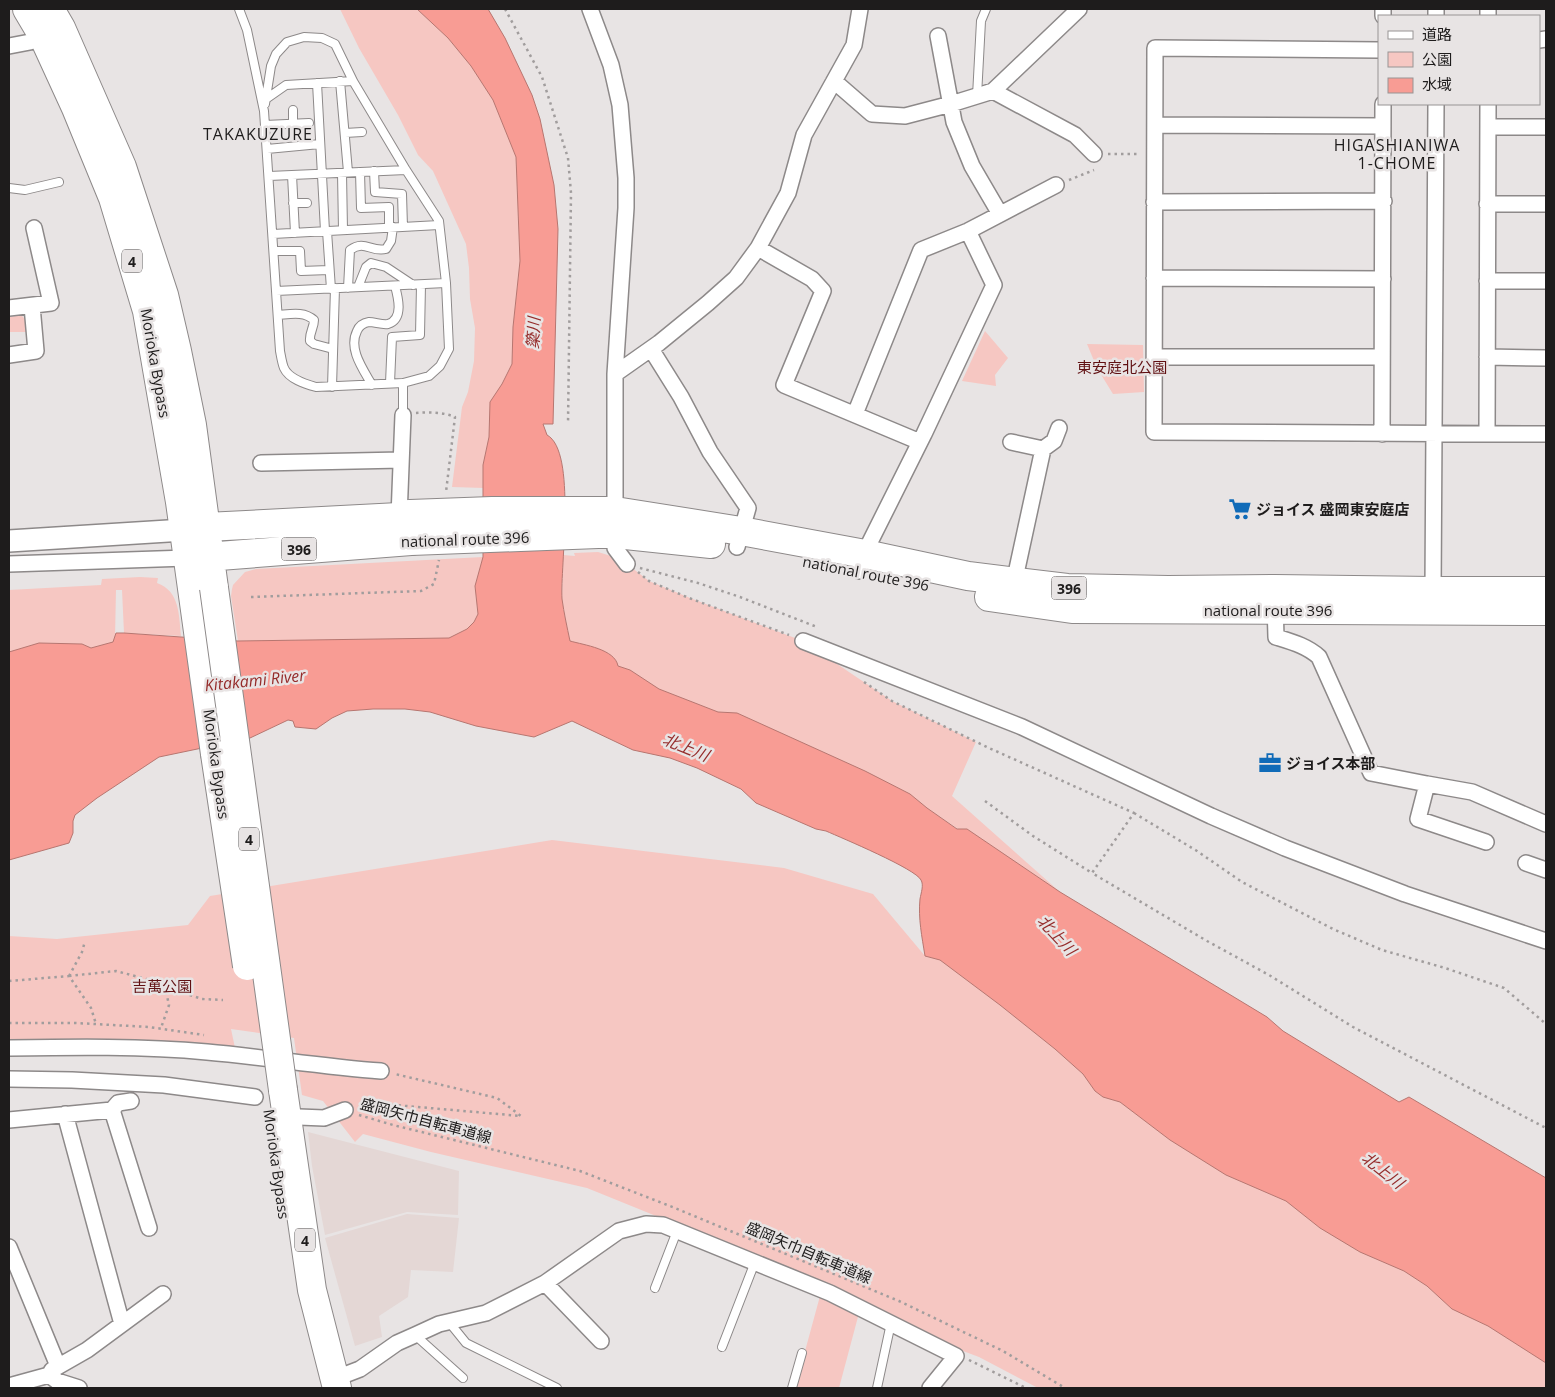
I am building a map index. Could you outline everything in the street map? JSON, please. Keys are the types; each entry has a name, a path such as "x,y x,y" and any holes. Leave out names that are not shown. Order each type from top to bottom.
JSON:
{"highway":[{"name":"Morioka Bypass","path":"28,9 43,36 76,108 114,198 147,311 195,529"},
{"name":"Morioka Bypass","path":"50,9 122,167 164,294 178,351 192,425 195,529 204,591 215,754 268,1093 295,1287 331,1385"},
{"name":"national route 396","path":"195,529 407,524 607,523 739,539 862,563 968,576 1010,590 1067,588 1168,590 1275,599 1546,611"},
{"name":"national route 396","path":"198,557 407,524"},
{"name":"national route 396","path":"1275,599 1433,591 1546,591"}],"street":[{"path":"590,9 611,65 620,105 626,178 626,208 607,523 615,548 626,564"},
{"path":"616,374 651,349 708,303 736,278 758,248 788,193 804,135 854,45 860,9"},
{"path":"834,81 872,114 905,116 951,104 993,91 1079,9"},
{"path":"9,46 30,42 43,36"},
{"path":"938,36 954,122 972,166 1000,214"},
{"path":"1378,50 1155,48 1154,432 1546,434"},
{"path":"993,91 1075,135 1094,154"},
{"path":"1382,434 1383,105"},
{"path":"1433,591 1436,105"},
{"path":"1487,434 1488,105"},
{"path":"1155,125 1383,126"},
{"path":"1488,127 1546,127"},
{"path":"855,414 921,250 968,231 1056,185"},
{"path":"1154,202 1384,201"},
{"path":"1487,204 1546,204"},
{"path":"9,308 51,303 34,228"},
{"path":"862,563 994,285 968,231"},
{"path":"758,248 812,279 823,292 784,385 920,442"},
{"path":"1154,278 1383,279"},
{"path":"1487,281 1546,281"},
{"path":"9,355 36,351 32,306"},
{"path":"651,349 681,397 710,452 748,508 739,539"},
{"path":"1155,357 1382,357"},
{"path":"1487,357 1546,358"},
{"path":"402,415 401,460 407,524"},
{"path":"1010,590 1043,449 1054,441 1059,428"},
{"path":"1011,442 1043,449"},
{"path":"261,463 401,460"},
{"path":"9,541 195,529"},
{"path":"9,564 198,557"},
{"path":"1275,599 1276,637 1305,647 1319,657 1371,773 1472,792 1546,824"},
{"path":"803,641 1022,727 1211,816 1285,848 1405,894 1546,941"},
{"path":"1428,784 1418,819 1486,842"},
{"path":"1526,864 1546,870"},
{"path":"9,1048 80,1047 206,1052 381,1071"},
{"path":"9,1079 155,1084 268,1093"},
{"path":"9,1120 112,1110 118,1103 131,1101"},
{"path":"112,1110 149,1228"},
{"path":"299,1117 324,1118 344,1110"},
{"path":"65,1114 122,1324"},
{"path":"331,1385 360,1369 397,1343 439,1324 486,1313 545,1283 619,1231 646,1224 663,1225 830,1293 956,1356 930,1388"},
{"path":"9,1246 57,1381 79,1388"},
{"path":"545,1283 601,1341"},
{"path":"9,1386 53,1371 87,1350 163,1294"}],"lane":[{"path":"238,9 247,30 264,111 280,351 284,369 294,378 316,387 403,383 429,376 440,366 449,349 446,284 439,222 353,80 335,44 322,38 304,37 287,42 276,54 271,66 264,111"},
{"path":"977,96 981,21 986,9"},
{"path":"266,99 286,85 353,80"},
{"path":"340,81 345,133 344,230"},
{"path":"317,83 321,174 329,270 333,288 332,387"},
{"path":"292,124 293,110"},
{"path":"265,126 309,123"},
{"path":"345,133 362,132"},
{"path":"267,149 320,144"},
{"path":"269,176 406,170"},
{"path":"374,171 375,192 402,194 403,227"},
{"path":"348,288 350,250 359,245 378,250 386,249 391,241 389,207 361,208 360,172"},
{"path":"292,175 295,233"},
{"path":"9,188 24,190 60,182"},
{"path":"293,203 306,203"},
{"path":"273,234 439,225"},
{"path":"274,251 300,251 301,271 329,270"},
{"path":"358,288 366,267 371,263 386,267 417,285"},
{"path":"276,291 446,284"},
{"path":"390,383 392,337 420,335 417,285"},
{"path":"372,385 355,350 355,334 362,324 368,322 387,324 394,320 398,313 399,305 395,286"},
{"path":"278,315 302,314 309,316 314,320 309,336 310,340 314,344 333,349"},
{"path":"402,415 403,383"},
{"path":"656,1288 677,1231"},
{"path":"722,1346 755,1262"},
{"path":"449,1322 466,1343 557,1388"},
{"path":"877,1388 891,1323"},
{"path":"415,1334 463,1378"},
{"path":"792,1388 802,1353"}],"path":[{"path":"505,9 542,77 568,158 571,193 568,424"},
{"path":"626,564 723,592 817,627"},
{"path":"626,564 649,580 673,591 803,641"},
{"path":"860,679 900,705 989,748 1134,813 1197,851 1242,882 1332,929 1382,950 1445,968 1504,988 1546,1024"},
{"path":"985,801 1033,836 1092,873 1269,975 1353,1027 1546,1128"},
{"path":"1092,873 1134,813"},
{"path":"69,976 86,941"},
{"path":"9,981 116,972 146,979 202,999 222,1000"},
{"path":"69,976 92,1008 96,1024"},
{"path":"161,1029 169,1005 165,987"},
{"path":"9,1023 96,1024 161,1029 209,1036"},
{"name":"盛岡矢巾自転車道線","path":"344,1110 372,1102 521,1116 497,1098 381,1071"},
{"name":"盛岡矢巾自転車道線","path":"344,1110 392,1125 580,1171 899,1301 1003,1351 1065,1388"},
{"path":"956,1356 973,1361 1026,1388"}],"shaded area":[{"path":"308,1132 459,1171 458,1215 407,1212 325,1235 312,1166"},
{"path":"407,1214 459,1218 453,1272 411,1270 408,1297 379,1316 382,1337 355,1346 325,1238"}],"green space":[{"path":"340,9 417,9 448,38 471,66 493,100 516,157 520,261 513,327 512,364 490,402 489,437 483,465 484,488 452,487 462,407 468,392 474,361 475,328 470,299 466,244 433,171 418,155 398,115 359,48"},
{"path":"21,315 25,319 26,332 9,332 9,317"},
{"path":"985,331 1008,358 995,375 996,386 962,381"},
{"name":"東安庭北公園","path":"1087,344 1143,345 1144,392 1113,394 1097,368"},
{"path":"598,552 627,564 649,581 803,641 892,701 976,742 952,796 1060,892 967,829 958,829 910,794 865,771 737,713 718,712 659,689 630,670 618,666 608,653 570,641 562,599 563,555 575,556 574,553"},
{"path":"483,557 475,586 478,614 474,622 467,629 449,638 238,641 231,596 233,585 245,572 256,569"},
{"path":"158,578 157,583 170,592 177,605 181,636 124,633 122,590 116,590 115,638 113,642 91,648 82,644 39,643 9,652 9,590 101,585 102,579"},
{"name":"吉萬公園","path":"552,840 784,868 873,894 925,956 940,960 1000,1005 1083,1074 1095,1091 1103,1097 1120,1102 1170,1140 1226,1175 1286,1201 1320,1228 1360,1252 1404,1271 1427,1286 1452,1309 1488,1326 1546,1363 1546,1388 1038,1388 979,1357 947,1345 836,1289 587,1188 431,1152 363,1134 355,1142 323,1101 302,1095 294,1038 231,1029 235,1048 83,1039 9,1041 9,936 57,939 188,925 210,896"},
{"path":"820,1296 859,1313 839,1388 795,1388"}],"water":[{"path":"417,9 488,9 505,38 532,95 540,119 554,185 558,229 553,424 543,424 547,435 556,445 562,463 565,511 562,599 570,641 591,646 611,655 616,660 618,666 630,670 659,689 718,712 737,713 865,771 910,794 957,829 967,829 1060,892 1267,1017 1283,1031 1399,1102 1409,1097 1546,1178 1546,1363 1488,1326 1452,1309 1427,1286 1404,1271 1360,1252 1320,1228 1286,1201 1226,1175 1170,1140 1120,1102 1103,1097 1095,1091 1083,1074 1000,1005 940,960 925,956 920,913 922,884 916,875 862,847 756,803 741,789 697,768 670,758 633,750 572,721 534,737 476,726 430,712 405,709 347,711 316,729 295,727 293,721 288,720 250,738 159,757 75,815 73,833 69,843 9,860 9,652 39,643 82,644 91,648 113,642 116,633 238,641 449,638 467,629 474,622 478,614 475,586 483,557 483,465 489,437 490,402 512,364 513,327 520,261 516,157 493,100 471,66 448,38"}],"place":[{"name":"ジョイス 盛岡東安庭店","path":"1240,509"},
{"name":"ジョイス本部","path":"1270,763"}],"district":[{"name":"TAKAKUZURE","path":"258,134"},
{"name":"HIGASHIANIWA 1-CHOME","path":"1397,154"}],"water label":[{"name":"簗川","path":"533,333"},
{"name":"Kitakami River","path":"255,680"},
{"name":"北上川","path":"686,747"},
{"name":"北上川","path":"1057,935"},
{"name":"北上川","path":"1383,1170"}]}
